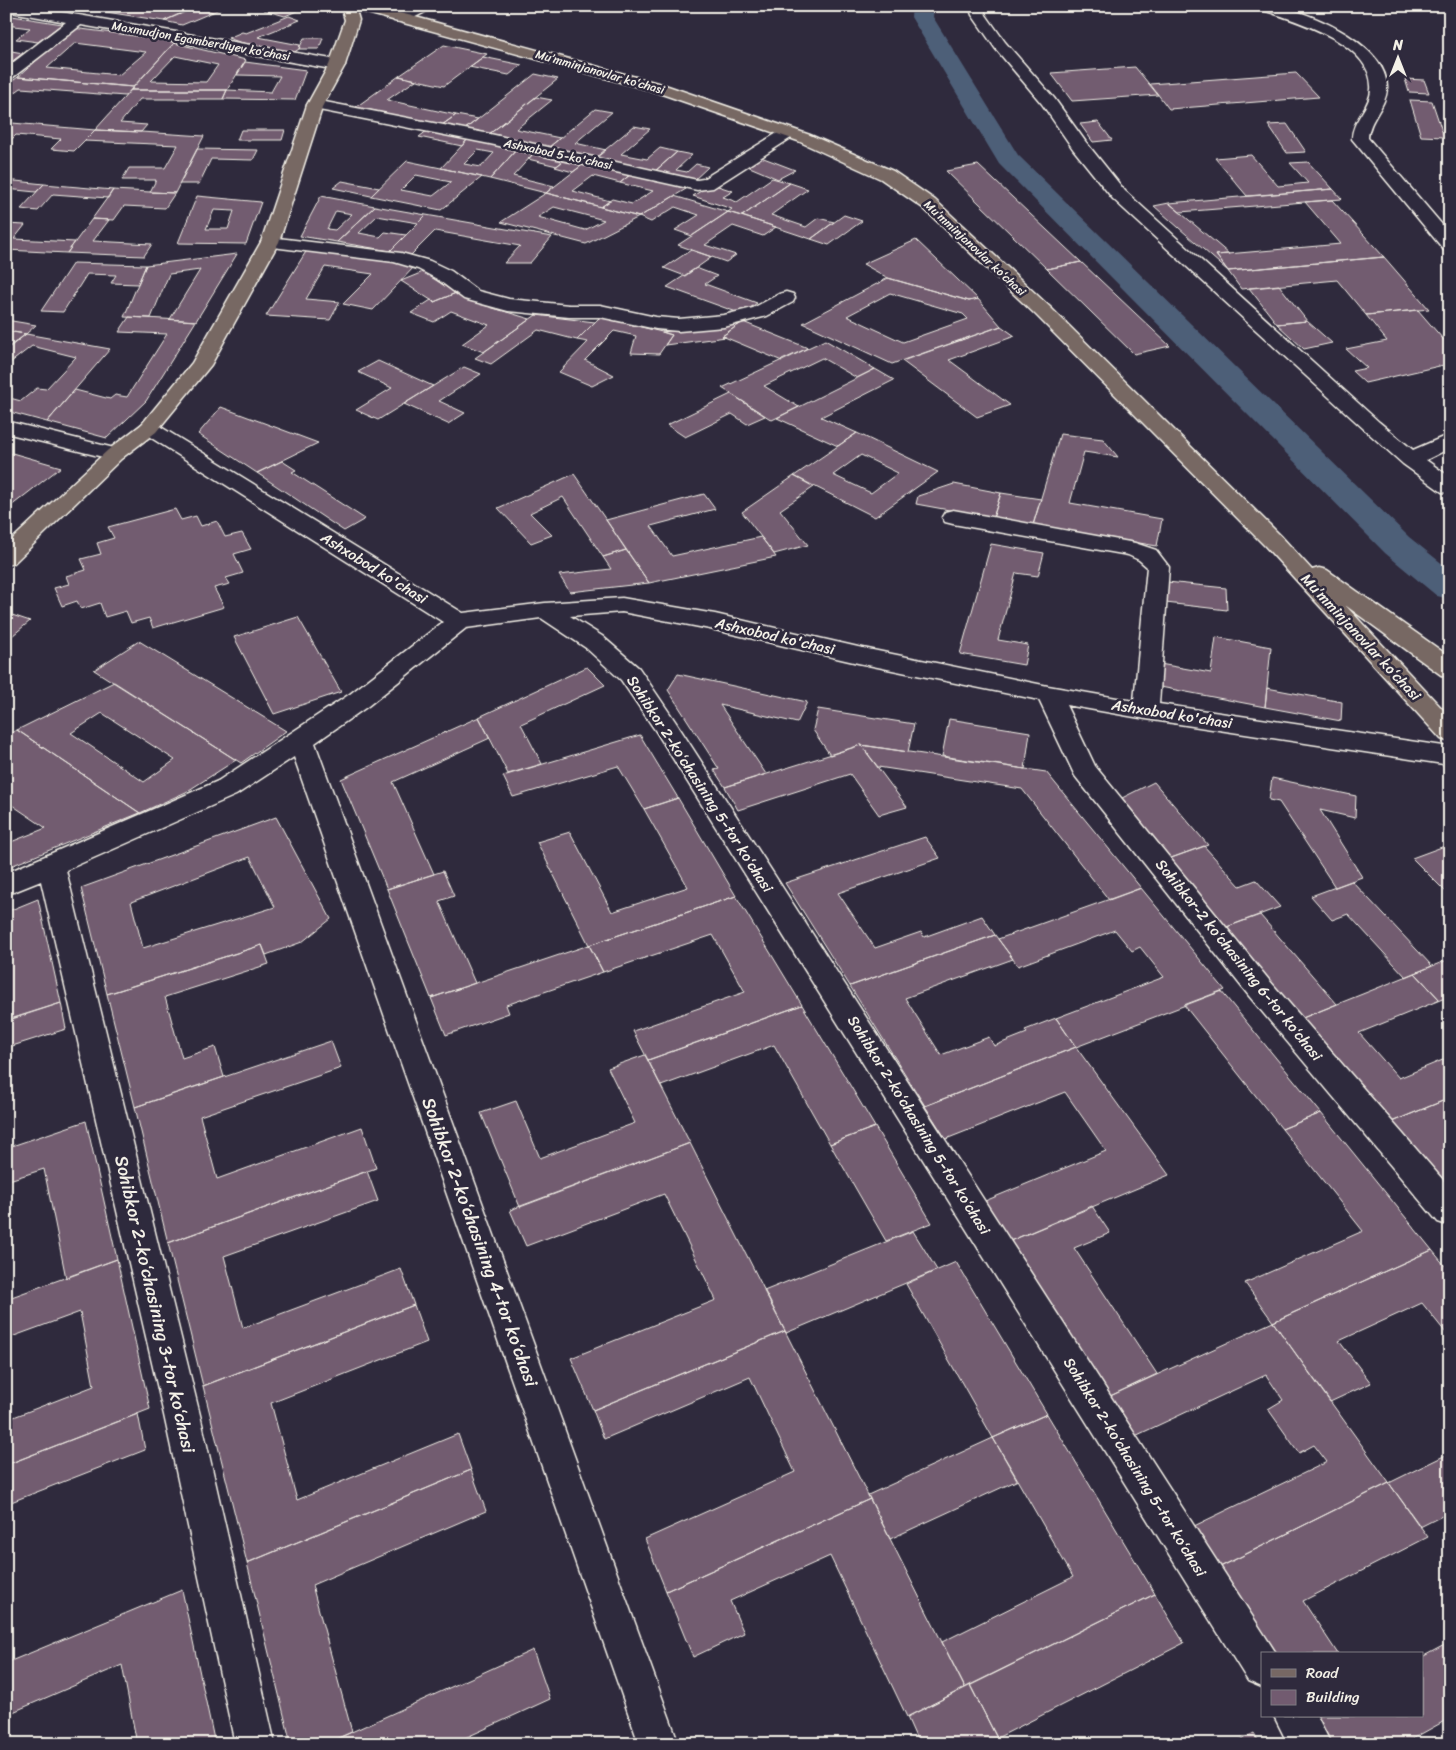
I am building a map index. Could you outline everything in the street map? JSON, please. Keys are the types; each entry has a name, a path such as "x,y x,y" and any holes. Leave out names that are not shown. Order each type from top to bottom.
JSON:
{"main road":[{"path":"6,558 115,454 149,428 201,365 270,242 315,105 336,65 352,20 350,12 345,6"},
{"name":"Mu’mminjanovlar ko‘chasi","path":"358,6 659,88 788,133 887,175 929,204 1042,311 1273,541 1450,733"},
{"name":"Mu’mminjanovlar ko‘chasi","path":"1273,541 1450,668"}],"street":[{"path":"398,18 426,6"},
{"path":"976,6 979,15 1000,45 1040,90 1079,145 1119,196 1365,420 1411,459 1450,487"},
{"path":"1265,6 1334,32 1372,64 1378,76 1380,87 1378,98 1359,130 1360,139 1450,246"},
{"name":"Maxmudjon Egamberdiyev koʻchasi","path":"6,7 336,65"},
{"path":"7,75 78,20"},
{"name":"Ashxabod 5-ko'chasi","path":"315,105 490,139 697,185 707,184 788,133"},
{"path":"270,242 395,257 424,265 444,274 471,295 508,305 569,311 600,311 656,323 680,325 724,321 760,312 786,298"},
{"path":"6,427 115,454"},
{"name":"Ashxobod ko'chasi","path":"149,428 459,621 545,610 622,605 650,609 858,655 1048,694 1146,711 1450,756"},
{"path":"1411,459 1450,440"},
{"path":"952,517 1124,547 1146,553 1153,559 1158,567 1146,711"},
{"name":"Sohibkor 2-ko‘chasining 5-tor ko‘chasi","path":"545,610 594,642 630,674 666,727 1261,1665"},
{"path":"6,885 227,788 302,740 359,700 459,621"},
{"name":"Sohibkor-2 ko‘chasining 6-tor ko‘chasi","path":"1048,694 1084,770 1260,988 1450,1212"},
{"name":"Sohibkor 2-ko‘chasining 4-tor ko‘chasi","path":"302,740 659,1744"},
{"name":"Sohibkor 2-ko‘chasining 3-tor ko‘chasi","path":"51,865 180,1406 256,1744"},
{"path":"1295,1718 1311,1744"}],"building":[{"path":"92,6 108,6 155,12 162,9 155,6 187,6 192,8 164,21 87,9"},
{"path":"198,6 225,6 213,12"},
{"path":"272,6 286,6 299,10 285,16 264,10"},
{"path":"197,7 213,12 182,25 164,21"},
{"path":"6,15 62,24 38,42 16,39 30,28 6,25"},
{"path":"289,16 300,20 258,37 300,45 299,49 293,53 228,38 242,32 246,33"},
{"path":"73,28 176,41 133,87 18,77","holes":["75,43 146,52 119,75 47,68"]},
{"path":"304,38 323,38 319,49 299,49"},
{"path":"174,43 246,60 227,90 131,90","holes":["175,56 218,65 206,82 151,81"]},
{"path":"444,45 487,54 444,86 399,76"},
{"path":"6,50 23,53 6,66"},
{"path":"483,57 522,65 509,75 469,67"},
{"path":"245,62 306,70 295,100 223,99 227,90 271,92 280,76 237,75"},
{"path":"1135,67 1158,95 1072,101 1051,73"},
{"path":"1296,73 1319,97 1169,109 1150,84"},
{"path":"535,74 558,79 488,135 464,130"},
{"path":"399,76 416,80 387,100 456,115 442,125 356,107"},
{"path":"18,77 133,87 125,96 21,88 6,99 6,80 14,80"},
{"path":"1405,79 1424,80 1429,93 1409,92"},
{"path":"131,90 227,90 223,99 140,99 120,123 147,125 141,132 95,130"},
{"path":"536,97 552,100 516,129 560,138 548,148 488,135"},
{"path":"1410,100 1432,101 1444,137 1421,136"},
{"path":"595,109 612,112 575,143 606,150 596,158 548,148"},
{"path":"456,115 478,119 464,130 442,125"},
{"path":"1098,122 1112,140 1093,142 1080,124"},
{"path":"12,123 95,130 74,151 51,149 61,139 16,135 12,139 6,138 6,129"},
{"path":"1287,124 1306,152 1287,153 1268,125"},
{"path":"634,126 650,129 621,154 647,159 660,148 677,152 654,172 594,159"},
{"path":"95,130 204,136 175,193 150,192 156,180 122,180 129,168 165,168 178,145 84,141"},
{"path":"241,130 285,130 282,140 237,140"},
{"path":"428,130 469,138 462,146 419,137"},
{"path":"469,138 517,149 490,179 441,168","holes":["478,150 494,153 481,167 464,164"]},
{"path":"197,149 258,150 253,160 211,159 199,184 179,184"},
{"path":"517,149 535,152 513,176 554,186 546,193 490,179"},
{"path":"677,152 692,155 676,170 687,172 696,164 708,167 693,181 654,172"},
{"path":"534,153 564,160 557,166 528,159"},
{"path":"1251,155 1278,186 1308,183 1290,163 1308,162 1333,189 1247,196 1215,158"},
{"path":"761,157 795,170 778,179 745,165"},
{"path":"566,159 584,164 573,172 555,167"},
{"path":"407,161 482,177 441,210 371,196","holes":["416,175 451,182 433,196 401,190"]},
{"path":"586,162 631,174 620,183 593,176 573,191 610,201 601,207 546,193"},
{"path":"978,165 1081,262 1047,269 946,171"},
{"path":"631,174 686,189 639,217 601,207 612,199 632,204 653,191 620,183"},
{"path":"772,178 790,183 742,216 728,212 732,209 693,196 712,184 733,191 723,197 737,202"},
{"path":"6,180 44,184 36,192 6,189"},
{"path":"342,181 379,188 371,196 333,188"},
{"path":"790,183 808,189 771,215 806,227 818,218 834,222 811,239 742,216"},
{"path":"44,184 113,190 108,198 53,194 38,211 21,209"},
{"path":"1333,189 1342,199 1180,212 1169,203"},
{"path":"113,190 175,193 165,208 124,206 114,220 92,219"},
{"path":"546,193 639,217 586,244 501,222","holes":["554,207 604,220 585,230 538,217"]},
{"path":"197,196 261,202 246,244 178,243","holes":["214,210 234,211 228,229 206,229"]},
{"path":"321,196 375,206 337,242 300,236","holes":["336,211 352,214 335,230 327,229"]},
{"path":"674,196 728,212 692,236 675,230 699,215 675,207 651,222 639,217"},
{"path":"1332,200 1384,257 1228,271 1216,255 1341,244 1305,202"},
{"path":"1169,203 1229,254 1216,255 1228,271 1154,206"},
{"path":"375,206 426,215 418,223 377,216 359,233 380,237 385,232 406,235 390,251 337,242"},
{"path":"728,212 776,227 763,236 733,226 705,245 736,255 726,262 678,245"},
{"path":"426,215 552,237 530,263 504,263 520,246 435,231 411,255 390,251"},
{"path":"844,215 862,221 829,245 811,239"},
{"path":"92,219 109,220 93,241 152,244 144,256 67,253"},
{"path":"6,224 25,225 14,239 75,242 67,253 6,250"},
{"path":"916,240 978,299 969,301 888,278 863,264"},
{"path":"307,250 416,265 373,310 343,304 373,274 325,267 306,299 340,302 330,320 266,316"},
{"path":"691,250 712,257 685,276 664,268"},
{"path":"237,254 196,321 170,319 200,270 169,274 151,318 124,317 146,265"},
{"path":"1384,257 1429,309 1366,315 1337,280 1241,289 1228,271"},
{"path":"1081,262 1170,346 1134,354 1047,269"},
{"path":"73,263 146,265 138,284 111,283 116,275 87,274 63,312 41,311"},
{"path":"696,268 717,276 705,284 757,303 742,314 667,287"},
{"path":"423,272 456,293 434,302 401,281"},
{"path":"888,278 969,301 978,299 1001,326 892,364 803,323","holes":["890,293 963,314 968,319 903,342 847,316"]},
{"path":"1279,285 1307,321 1277,324 1249,288"},
{"path":"456,293 467,300 530,319 484,352 462,344 489,325 451,311 434,322 411,313 431,300 434,302"},
{"path":"1418,310 1449,346 1448,364 1365,383 1352,371 1367,368 1346,349 1387,341 1366,315"},
{"path":"536,315 595,322 577,340 538,330 491,364 475,358"},
{"path":"129,317 196,321 146,401 107,438 47,422 75,390 110,399 115,395 127,397 167,334 119,332"},
{"path":"600,317 672,335 659,354 631,353 636,336 614,331 585,360 614,375 592,386 559,372 588,342 577,340"},
{"path":"6,320 36,325 26,334 6,331"},
{"path":"1307,321 1332,343 1304,349 1277,324"},
{"path":"743,322 722,336 726,337 665,345 672,335 662,332"},
{"path":"743,322 808,348 782,361 722,336"},
{"path":"1001,326 1015,336 949,360 1010,405 977,417 902,361"},
{"path":"6,331 26,334 10,347 6,346"},
{"path":"26,334 110,349 47,422 6,411 6,397 21,401 37,388 46,389 76,357 32,346 6,366 6,349"},
{"path":"825,340 875,369 857,378 822,358 764,386 799,407 772,420 722,388"},
{"path":"378,361 433,386 378,420 356,410 392,388 358,372"},
{"path":"464,367 481,374 439,401 465,413 448,424 404,404"},
{"path":"875,369 894,380 821,417 857,433 838,446 777,418"},
{"path":"731,394 765,416 747,424 732,414 685,437 667,425"},
{"path":"221,407 318,443 257,473 198,434"},
{"path":"857,433 938,472 875,517 794,476","holes":["861,455 898,473 871,493 833,475"]},
{"path":"1060,434 1103,439 1118,457 1084,452 1070,503 1162,519 1157,546 1033,525"},
{"path":"12,453 61,467 6,510 6,458"},
{"path":"282,461 296,470 292,472 365,519 344,531 257,473"},
{"path":"574,474 626,550 603,557 563,497 530,513 552,535 531,543 498,508"},
{"path":"794,476 814,487 780,510 808,545 774,554 742,512"},
{"path":"954,484 1001,493 993,518 916,504 918,496"},
{"path":"1001,493 1041,499 1033,525 993,518"},
{"path":"704,494 715,509 651,526 672,556 761,537 776,557 649,583 606,520"},
{"path":"175,509 181,520 196,516 201,526 217,521 225,537 242,533 251,549 234,554 243,573 226,578 230,584 214,588 224,607 153,628 149,618 131,623 126,611 105,617 100,603 81,609 77,601 62,606 54,588 69,584 66,576 86,570 81,559 101,554 97,543 114,538 108,527"},
{"path":"991,544 1044,553 1038,576 1016,573 998,640 1028,645 1024,665 960,654"},
{"path":"626,550 649,583 570,592 559,575 611,569 603,557"},
{"path":"1157,581 1226,588 1227,610 1157,602"},
{"path":"6,613 30,621 6,641"},
{"path":"298,617 341,692 274,714 234,637"},
{"path":"1216,637 1271,647 1265,707 1150,685 1154,663 1211,673"},
{"path":"139,641 286,731 241,763 94,670"},
{"path":"587,667 605,685 521,724 542,764 508,774 479,717"},
{"path":"678,674 807,702 797,723 720,705 766,774 725,787 714,770 719,769 668,690"},
{"path":"114,682 236,760 186,792 140,813 17,730","holes":["102,713 175,760 144,782 71,733"]},
{"path":"1267,688 1342,702 1341,721 1265,707"},
{"path":"818,709 914,724 908,752 861,745 830,755 813,730"},
{"path":"479,717 490,738 393,782 434,874 387,889 341,779"},
{"path":"949,719 1030,732 1025,769 942,756"},
{"path":"17,730 140,813 6,868 6,844 46,828 6,801 6,735"},
{"path":"640,735 678,798 644,809 618,766 513,797 503,776"},
{"path":"861,745 1046,772 1141,888 1109,900 1022,789 878,767"},
{"path":"861,745 907,807 879,815 850,774 738,810 725,787"},
{"path":"1272,778 1356,796 1355,818 1320,810 1362,877 1335,887 1279,802 1269,800"},
{"path":"1154,782 1208,845 1168,859 1118,800"},
{"path":"678,798 736,896 589,945 537,842 570,832 612,912 688,887 644,809"},
{"path":"276,817 331,919 302,942 266,955 262,945 107,994 81,888","holes":["250,857 275,907 143,948 131,902"]},
{"path":"925,837 940,858 838,893 875,948 921,932 924,937 982,916 995,935 850,986 785,883"},
{"path":"1450,844 1450,896 1412,858"},
{"path":"1204,846 1240,886 1256,880 1280,907 1224,928 1166,860"},
{"path":"443,871 454,896 439,901 475,983 431,998 387,889"},
{"path":"1352,881 1432,966 1406,977 1348,914 1332,920 1311,896"},
{"path":"1141,888 1225,990 1076,1047 1056,1018 1164,977 1140,947 1132,951 1115,930 1018,966 998,939"},
{"path":"736,896 802,1005 648,1060 633,1031 745,992 713,935 603,972 589,945"},
{"path":"38,899 61,1003 7,1020 6,912"},
{"path":"1260,915 1337,1004 1300,1019 1224,928"},
{"path":"995,935 1013,959 905,998 941,1055 989,1037 994,1046 1027,1033 1025,1030 1056,1018 1076,1047 925,1106 850,986"},
{"path":"262,945 269,964 165,997 182,1058 215,1047 224,1077 135,1107 107,994"},
{"path":"589,945 603,972 506,1005 509,1013 446,1035 431,998"},
{"path":"1450,959 1450,996 1440,1000 1415,973"},
{"path":"1415,973 1440,1000 1359,1033 1399,1078 1450,1057 1450,1098 1389,1123 1300,1019"},
{"path":"1221,991 1321,1113 1282,1129 1184,1005"},
{"path":"61,1003 66,1029 6,1048 6,1021"},
{"path":"802,1005 875,1127 830,1144 774,1045 661,1086 648,1060"},
{"path":"331,1041 341,1068 200,1116 217,1179 362,1127 376,1168 168,1243 135,1107"},
{"path":"1076,1047 1169,1175 1010,1241 985,1201 1106,1151 1065,1092 946,1139 925,1106"},
{"path":"645,1055 690,1143 520,1207 481,1113 516,1101 540,1158 635,1123 608,1068"},
{"path":"1450,1098 1450,1195 1389,1123"},
{"path":"1321,1113 1432,1250 1273,1322 1245,1283 1363,1231 1282,1129"},
{"path":"86,1121 117,1259 66,1278 44,1169 6,1181 6,1148"},
{"path":"875,1127 932,1223 886,1241 830,1144"},
{"path":"690,1143 785,1331 593,1410 571,1358 716,1300 664,1194 526,1246 510,1210"},
{"path":"367,1171 378,1201 224,1256 243,1328 401,1269 414,1305 203,1386 168,1243"},
{"path":"1092,1206 1110,1233 1074,1248 1157,1374 1108,1397 1010,1241"},
{"path":"913,1231 937,1270 786,1333 764,1291"},
{"path":"1432,1250 1450,1272 1450,1338 1422,1303 1339,1341 1371,1383 1330,1402 1273,1322"},
{"path":"117,1259 150,1409 6,1465 6,1420 94,1386 80,1312 6,1339 6,1299"},
{"path":"956,1262 1047,1414 993,1438 906,1284"},
{"path":"414,1305 427,1342 271,1403 297,1500 458,1434 471,1470 247,1563 203,1386"},
{"path":"1273,1322 1389,1483 1216,1569 1190,1528 1327,1462 1314,1445 1299,1453 1268,1409 1283,1400 1266,1375 1133,1437 1108,1397"},
{"path":"785,1331 870,1499 666,1591 645,1539 795,1472 750,1377 604,1439 593,1410"},
{"path":"138,1414 145,1450 6,1504 6,1465"},
{"path":"1047,1414 1155,1594 965,1688 942,1642 1073,1577 993,1438"},
{"path":"993,1438 1018,1480 890,1539 868,1495"},
{"path":"1450,1453 1450,1512 1420,1527 1389,1483"},
{"path":"471,1470 486,1511 312,1585 352,1732 325,1744 291,1744 247,1563"},
{"path":"1389,1483 1428,1537 1303,1601 1337,1652 1269,1652 1216,1569"},
{"path":"870,1499 965,1688 907,1717 830,1556 730,1601 744,1633 693,1657 666,1591"},
{"path":"182,1590 215,1744 137,1744 122,1665 6,1715 6,1663"},
{"path":"1155,1594 1184,1643 997,1738 970,1685"},
{"path":"1450,1642 1450,1718 1403,1744 1326,1744 1310,1718 1424,1718 1424,1656"},
{"path":"533,1650 550,1699 452,1744 325,1744"},
{"path":"970,1685 1000,1744 919,1744 907,1717"},
{"path":"1254,1733 1260,1744 1233,1744"}],"waterway":[{"path":"923,6 922,17 1008,159 1397,545 1450,588"}]}
